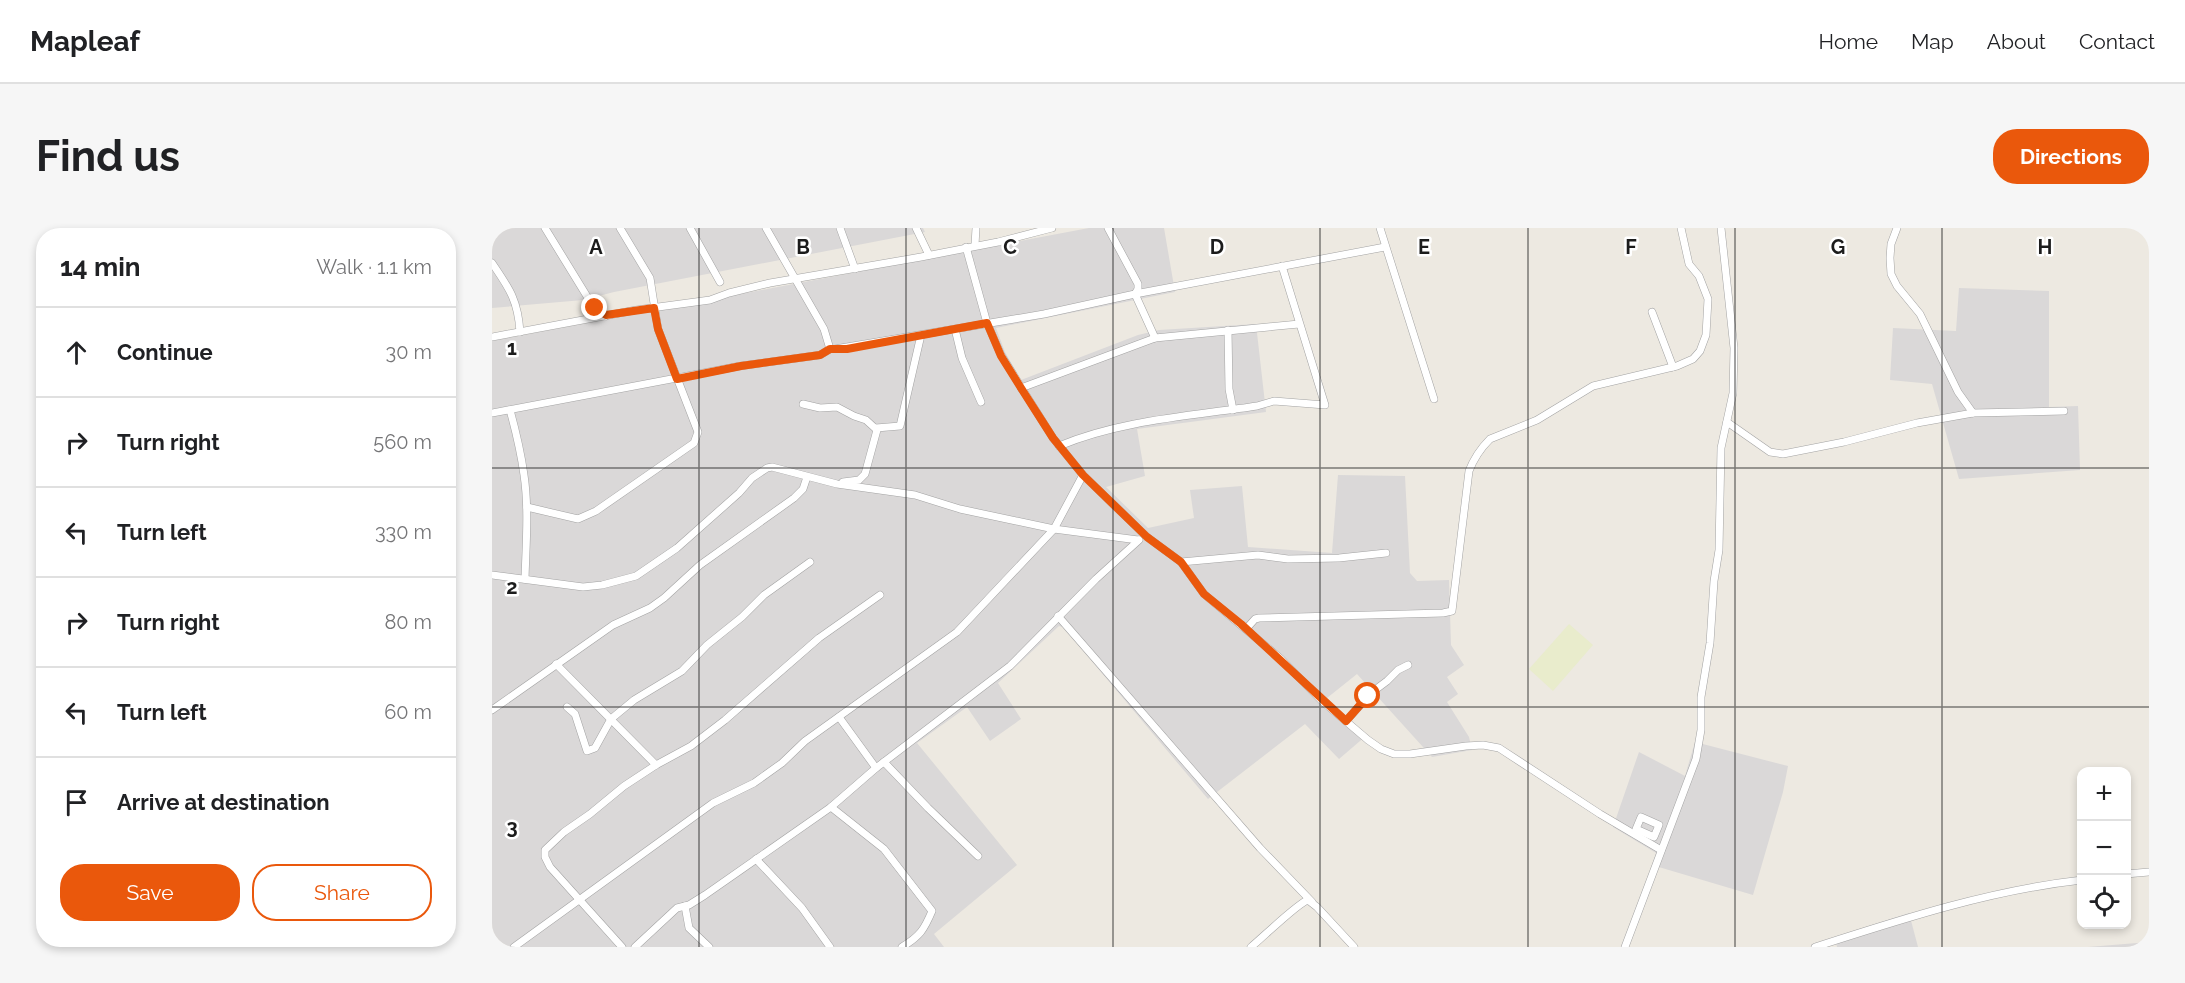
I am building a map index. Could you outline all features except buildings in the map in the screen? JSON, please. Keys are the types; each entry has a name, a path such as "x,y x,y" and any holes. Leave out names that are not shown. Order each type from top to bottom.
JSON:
{"street":[{"path":"545,228 595,308 606,315"},
{"path":"527,507 578,519 596,511 694,443 698,432 658,329 650,278 620,228"},
{"path":"690,228 720,282"},
{"path":"766,228 824,329 830,349"},
{"path":"840,228 855,269"},
{"path":"916,228 929,255"},
{"path":"975,245 976,228"},
{"path":"492,337 606,315 710,300 746,288 929,255 1049,228"},
{"path":"1108,228 1137,284 1138,289 1135,294"},
{"path":"1380,228 1434,399"},
{"path":"1246,628 1259,618 1452,611 1469,471 1474,456 1482,446 1490,439 1545,416 1593,387 1673,367 1693,359 1700,351 1706,335 1708,299 1699,276 1689,264 1682,228"},
{"path":"1625,947 1696,759 1701,730 1701,697 1710,643 1714,581 1719,550 1721,448 1733,393 1734,348 1721,228"},
{"path":"1897,228 1891,251 1892,274 1897,286 1920,314 1958,392 1973,413"},
{"path":"966,247 987,323 1001,356 1059,446 1083,475 1147,537 1181,562 1204,594 1246,628 1346,721 1368,740 1394,754 1483,745 1499,748 1600,814 1661,850"},
{"path":"492,413 741,366 820,355 830,349 847,349 1044,314 1135,294 1386,247"},
{"path":"492,263 510,288 517,303 520,332"},
{"path":"1059,446 1084,435 1115,427 1233,410 1274,401 1325,405 1282,266"},
{"path":"1135,294 1155,338"},
{"path":"1652,312 1673,367"},
{"path":"1021,388 1155,338 1299,324"},
{"path":"955,329 962,358 981,402"},
{"path":"1228,330 1229,389 1233,410"},
{"path":"803,404 820,408 837,407 866,420 876,428 900,426 921,335"},
{"path":"510,410 520,447 527,507 525,579"},
{"path":"1728,422 1770,452 1783,454 1844,442 1917,423 1973,413 2064,411"},
{"path":"834,484 859,480 865,474 874,445 876,428"},
{"path":"492,575 583,587 602,585 636,576 677,548 739,493 752,478 766,468 780,467 834,484 915,495 960,510 1054,529 1138,540"},
{"path":"514,947 713,804 754,783 773,770 805,741 957,632 1054,529 1083,475"},
{"path":"492,710 613,625 650,608 664,598 700,565 794,498 803,489 807,477"},
{"path":"635,947 677,908 705,895 831,807 876,768 1010,666 1058,616 1138,540 1147,537"},
{"path":"1181,562 1258,555 1288,559 1339,558 1386,553"},
{"path":"567,707 575,714 587,751 595,748 611,719 634,700 682,671 707,645 742,617 764,595 810,562"},
{"path":"622,947 550,867 544,857 545,850 564,832 624,786 691,746 725,720 819,638 880,595"},
{"path":"1058,616 1247,833 1354,947"},
{"path":"556,664 656,765"},
{"path":"1346,721 1371,693 1398,670 1408,665"},
{"path":"839,717 876,768"},
{"path":"884,762 978,856"},
{"path":"831,807 884,849 932,911 925,928 915,939 902,947"},
{"path":"756,859 802,908 830,947"},
{"path":"2131,874 2149,872"},
{"path":"1815,947 1989,897 2026,888 2077,881"},
{"path":"1251,947 1303,901 1312,902"},
{"path":"685,906 689,928 709,947"}],"shaded area":[{"path":"492,228 923,228 925,232 614,292 583,300 492,308"},
{"path":"1089,228 1164,228 1175,292 996,328 1005,352 1021,380 1138,335 1159,330 1256,324 1266,412 1137,429 1145,476 1106,487 1148,528 1194,518 1190,490 1242,486 1248,547 1332,553 1338,475 1405,476 1410,573 1417,581 1449,580 1451,645 1464,665 1447,677 1458,694 1447,702 1469,737 1472,750 1432,757 1357,674 1327,698 1367,735 1339,759 1305,724 1208,799 1063,627 1059,626 998,683 1021,719 990,741 967,707 917,743 1017,865 934,934 944,947 492,947 492,341"},
{"path":"1959,288 2049,291 2049,407 2078,406 2080,470 1959,479 1932,384 1890,380 1893,328 1956,331"},
{"path":"1695,742 1788,766 1783,792 1753,895 1652,865 1656,853 1613,827 1639,752 1685,776"},
{"path":"1909,913 1918,947 1837,947 1835,937"},
{"path":"2149,942 2149,947 2088,947"}],"green space":[{"path":"1569,624 1593,645 1553,691 1529,669"}],"route":[{"path":"595,308 606,315 654,308 658,329 677,379 741,366 820,355 830,349 847,349 987,323 1001,356 1053,438 1083,475 1147,537 1181,562 1213,603 1281,659 1321,700 1346,721 1368,696"}]}
